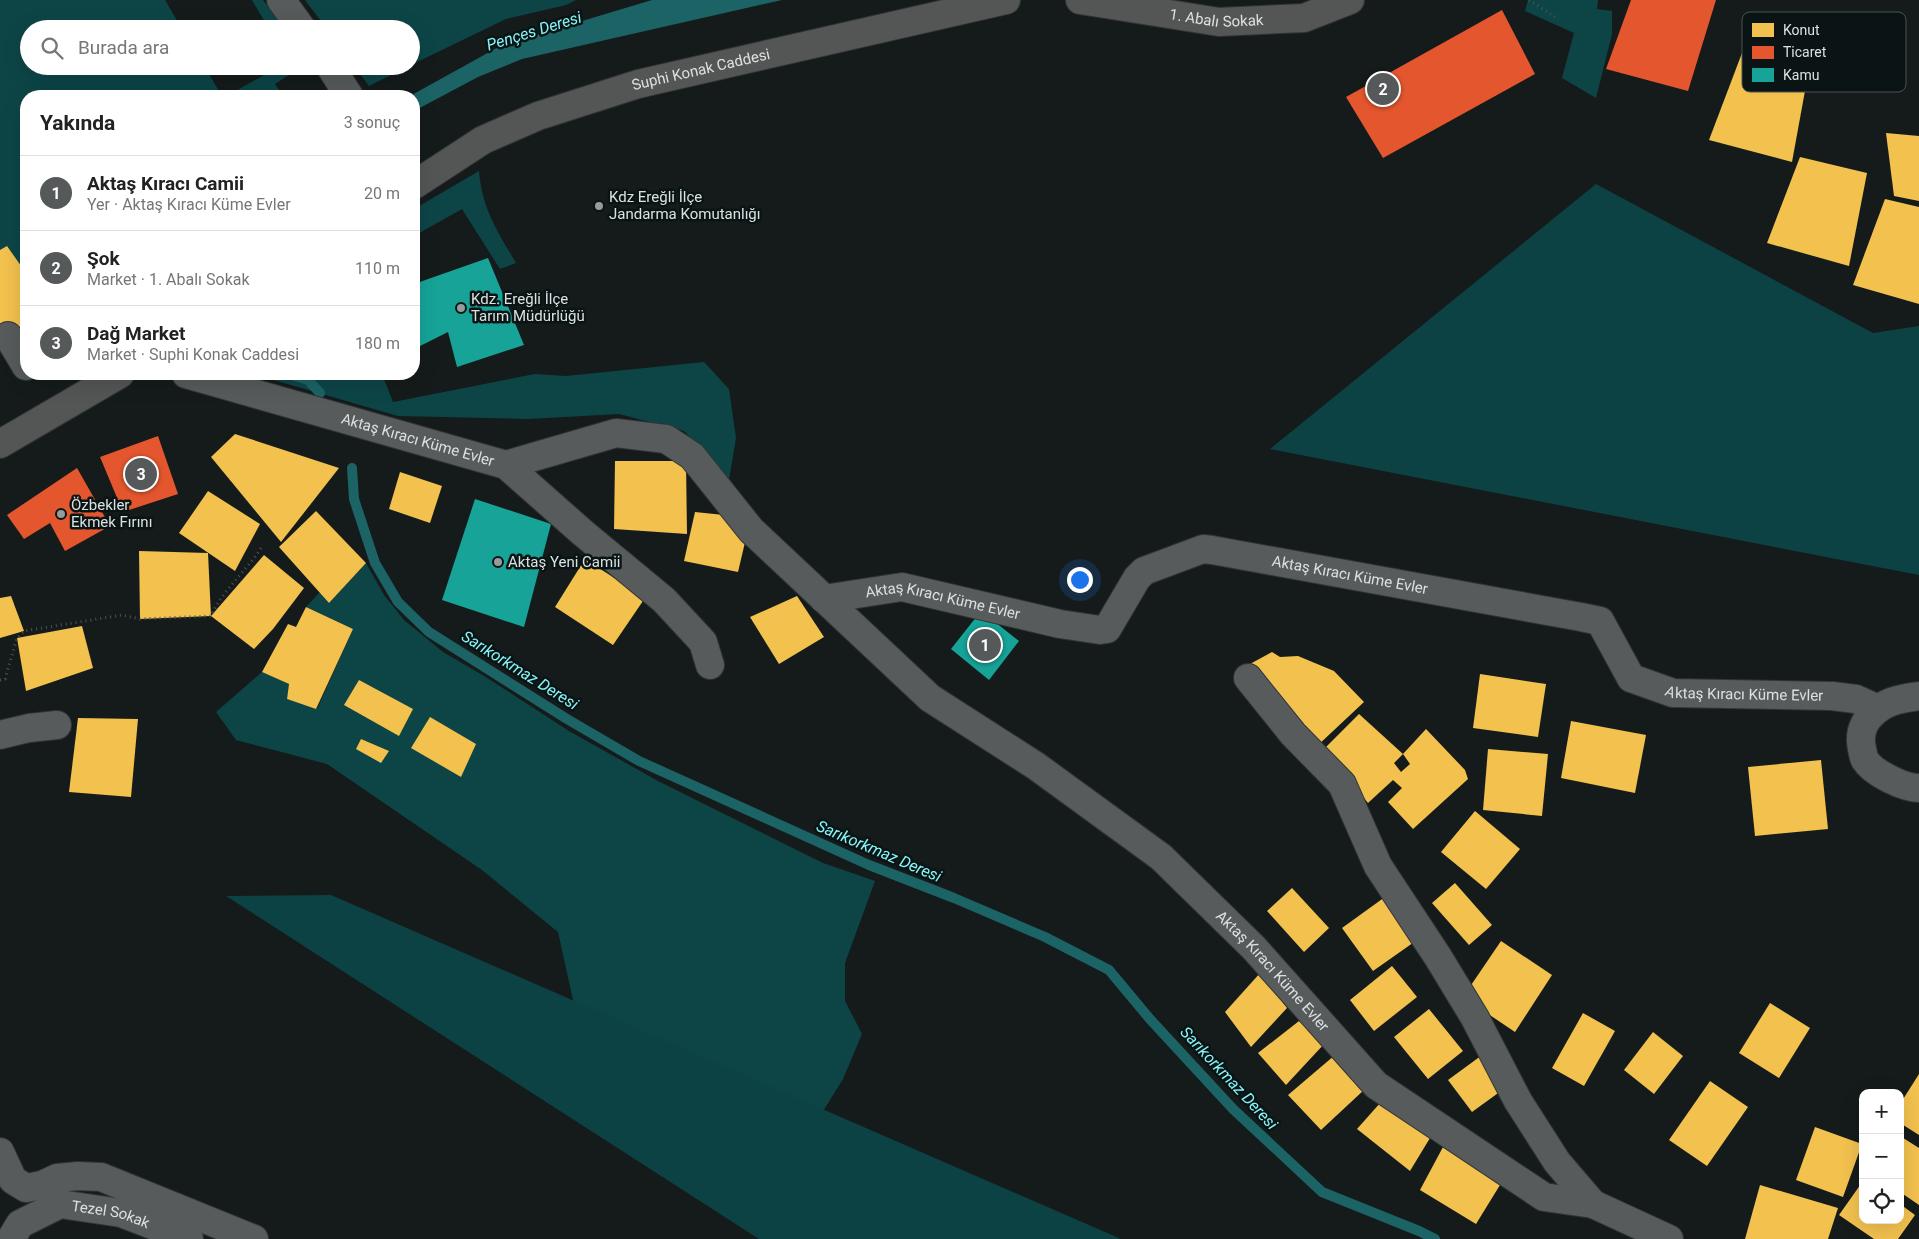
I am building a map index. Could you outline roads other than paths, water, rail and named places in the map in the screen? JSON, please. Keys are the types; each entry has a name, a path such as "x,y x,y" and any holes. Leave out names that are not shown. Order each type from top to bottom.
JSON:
{"street":[{"path":"281,0 295,20"},
{"name":"Suphi Konak Caddesi","path":"420,181 483,140 538,116 638,84 1006,0"},
{"name":"1. Abalı Sokak","path":"1080,0 1220,22 1304,18 1350,0"},
{"path":"336,75 345,90"},
{"path":"12,334 20,351"},
{"path":"0,444 110,380"},
{"name":"Aktaş Kıracı Küme Evler","path":"207,380 506,465 616,433 666,439 692,456 751,530 930,698 1036,766 1161,857 1254,948 1376,1085 1544,1197 1594,1204 1669,1239"},
{"path":"506,465 583,533 664,600 703,642 710,665"},
{"name":"Aktaş Kıracı Küme Evler","path":"824,599 902,587 1060,624 1100,630 1107,629 1137,578 1144,571 1203,549 1581,616 1600,621 1631,678 1673,693 1832,696 1856,699 1878,709"},
{"name":"Aktaş Kıracı Küme Evler","path":"1248,678 1292,734 1342,784 1378,866 1438,957 1475,1018 1518,1102 1556,1162 1594,1204"},
{"path":"1919,696 1894,700 1869,716 1862,728 1860,742 1865,760 1887,778 1910,788 1919,788"},
{"path":"0,735 29,728 57,725"},
{"path":"0,1152 13,1180 26,1188 42,1185 57,1178 78,1176 101,1178 254,1239"},
{"name":"Tezel Sokak","path":"11,1239 20,1224 60,1204 121,1213 189,1239"}],"waterway":[{"name":"Sarıkorkmaz Deresi","path":"308,380 320,393"},
{"name":"Sarıkorkmaz Deresi","path":"352,468 354,499 375,563 398,602 429,632 567,719 639,761 869,865 954,898 1045,937 1109,970 1149,1018 1233,1109 1322,1192 1435,1239"}],"place":[{"name":"Şok","path":"1383,89"},
{"name":"Kdz Ereğli İlçe Jandarma Komutanlığı","path":"599,206"},
{"name":"Kdz. Ereğli İlçe Tarım Müdürlüğü","path":"461,308"},
{"name":"Dağ Market","path":"141,474"},
{"name":"Özbekler Ekmek Fırını","path":"61,514"},
{"name":"Aktaş Yeni Camii","path":"498,562"},
{"name":"Aktaş Kıracı Camii","path":"985,645"}],"water label":[{"name":"Pençes Deresi","path":"534,31"}]}
